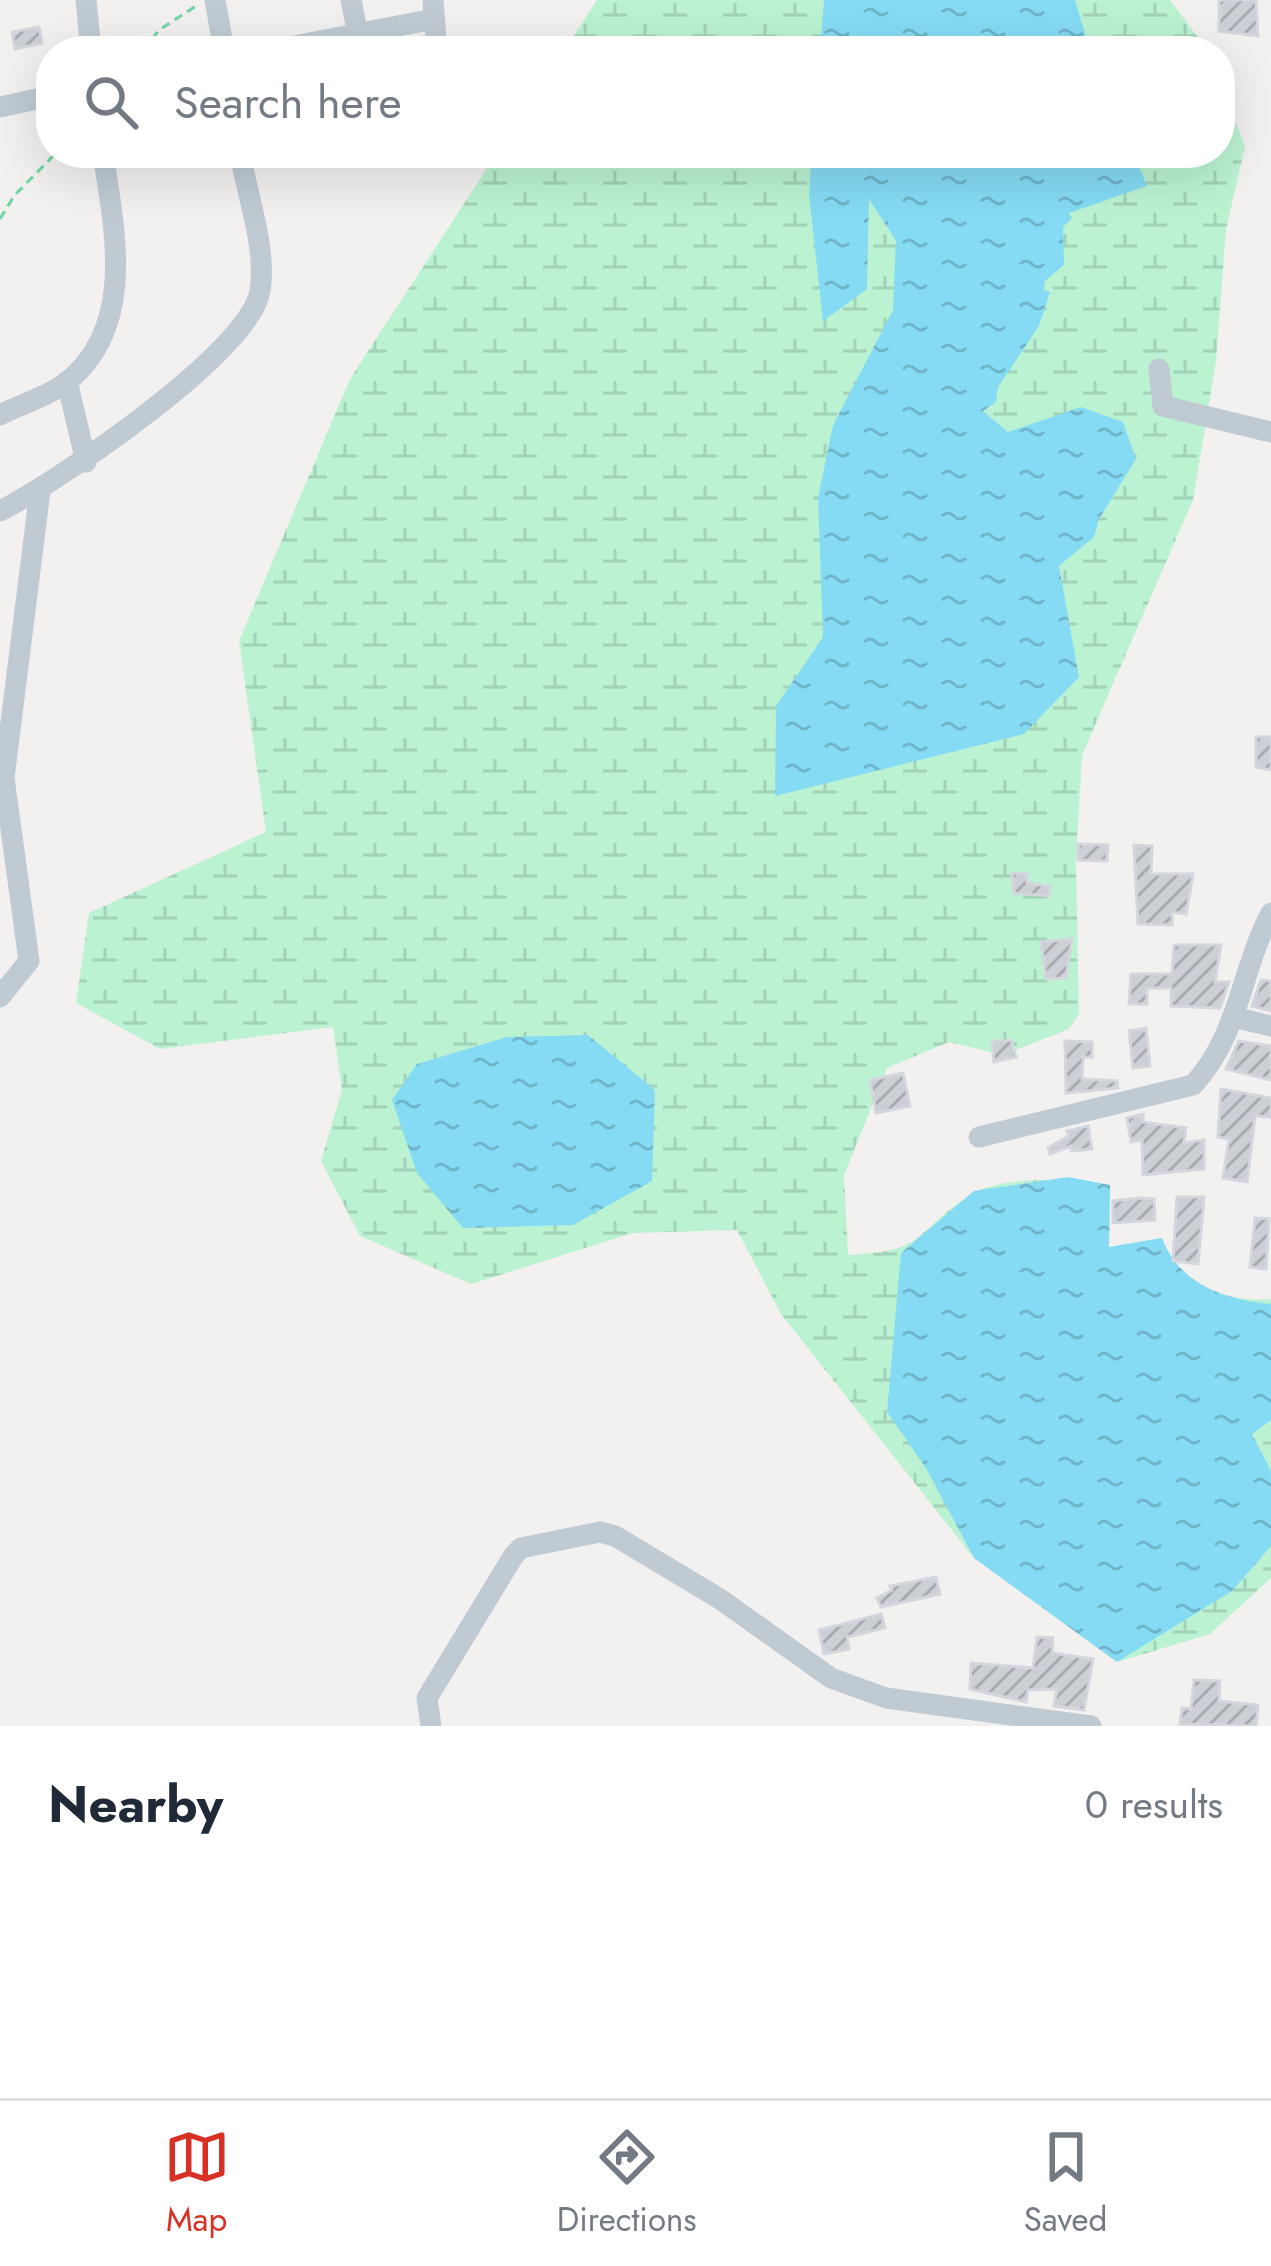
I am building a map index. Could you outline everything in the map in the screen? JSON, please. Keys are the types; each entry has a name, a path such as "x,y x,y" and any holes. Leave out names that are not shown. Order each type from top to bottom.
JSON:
{"street":[{"path":"86,0 90,36"},
{"path":"352,0 358,36"},
{"path":"216,2 222,36"},
{"path":"372,36 433,9"},
{"path":"0,107 36,99"},
{"path":"0,415 68,382 96,345 115,301 117,251 106,168"},
{"path":"0,511 86,462 183,384 255,309 261,275 243,168"},
{"path":"1160,369 1163,406 1271,432"},
{"path":"68,382 86,462"},
{"path":"0,997 29,961 2,774 40,491"},
{"path":"980,1137 1186,1089 1199,1079 1237,1018 1254,949 1271,914"},
{"path":"1237,1018 1271,1026"},
{"path":"430,1726 427,1698 518,1551 600,1532 615,1535 720,1599 831,1678 886,1698 1090,1726"}],"path":[{"path":"154,36 196,6 216,2"},
{"path":"0,219 14,196 41,168"}],"green space":[{"path":"597,0 1170,0 1197,36 574,36"},
{"path":"1235,120 1245,146 1226,230 1216,361 1193,500 1082,755 1076,861 1079,1014 1069,1029 1003,1055 949,1042 887,1068 844,1175 848,1255 906,1245 970,1195 999,1184 1095,1183 1110,1185 1109,1247 1162,1238 1180,1268 1205,1287 1237,1298 1271,1299 1271,1578 1210,1634 1117,1662 974,1558 781,1314 737,1230 633,1233 471,1284 360,1236 321,1161 342,1090 333,1027 160,1049 76,1003 89,913 266,832 239,641 350,379 487,168 1235,168"}],"water":[{"path":"824,0 1075,0 1086,36 821,36"},
{"path":"811,168 1139,168 1147,186 1069,213 1072,218 1063,227 1064,265 1045,281 1044,290 1050,292 1039,326 998,387 996,402 983,411 1008,432 1081,407 1123,422 1136,459 1099,519 1094,537 1059,566 1079,677 1024,734 775,796 776,706 823,637 818,498 833,425 893,310 896,241 869,199 867,289 823,321 809,194"},
{"path":"588,1035 655,1090 652,1181 573,1225 463,1228 417,1173 392,1100 417,1064 507,1037"},
{"path":"1068,1177 1110,1185 1109,1247 1162,1238 1180,1267 1206,1287 1271,1304 1271,1420 1252,1434 1271,1471 1271,1546 1232,1591 1117,1662 974,1558 926,1468 887,1412 901,1253 974,1191"}],"building":[{"path":"1219,0 1256,0 1258,36 1219,31"},
{"path":"39,27 41,36 36,36 36,44 15,49 12,32"},
{"path":"1256,737 1271,737 1271,770 1256,767"},
{"path":"1078,844 1108,845 1107,861 1078,860"},
{"path":"1134,845 1152,846 1151,874 1193,874 1186,914 1172,912 1172,925 1138,924"},
{"path":"1012,873 1028,874 1027,883 1050,886 1049,896 1014,893"},
{"path":"1072,939 1066,978 1046,979 1041,942"},
{"path":"1174,945 1221,945 1215,982 1229,982 1220,1008 1171,1006 1171,988 1147,988 1147,1004 1129,1004 1131,974 1172,974"},
{"path":"1261,980 1271,981 1271,1011 1252,1006"},
{"path":"1146,1028 1150,1066 1133,1068 1129,1031"},
{"path":"1011,1040 1016,1057 994,1062 992,1041"},
{"path":"1065,1041 1092,1042 1092,1057 1083,1057 1082,1079 1117,1081 1118,1088 1066,1093"},
{"path":"1239,1041 1271,1046 1271,1080 1226,1069"},
{"path":"903,1073 910,1106 876,1113 870,1080"},
{"path":"1221,1089 1271,1098 1271,1117 1255,1116 1247,1182 1223,1178 1229,1139 1218,1137"},
{"path":"1143,1114 1143,1122 1186,1128 1184,1143 1204,1140 1204,1169 1143,1175 1142,1140 1131,1142 1127,1118"},
{"path":"1088,1126 1092,1149 1072,1151 1071,1146 1050,1154 1048,1148 1069,1136 1067,1131"},
{"path":"1177,1197 1204,1197 1198,1264 1173,1261"},
{"path":"1154,1199 1155,1220 1113,1223 1113,1201"},
{"path":"1255,1218 1269,1219 1266,1269 1250,1267"},
{"path":"936,1577 940,1594 881,1607 877,1598 892,1590 890,1586"},
{"path":"881,1614 885,1628 847,1637 849,1649 824,1654 819,1630"},
{"path":"1037,1637 1053,1638 1052,1653 1093,1659 1084,1710 1054,1706 1057,1689 1028,1690 1026,1702 970,1689 971,1663 1033,1668"},
{"path":"1194,1680 1220,1681 1219,1701 1258,1705 1256,1726 1180,1724 1182,1708 1191,1709"}]}
